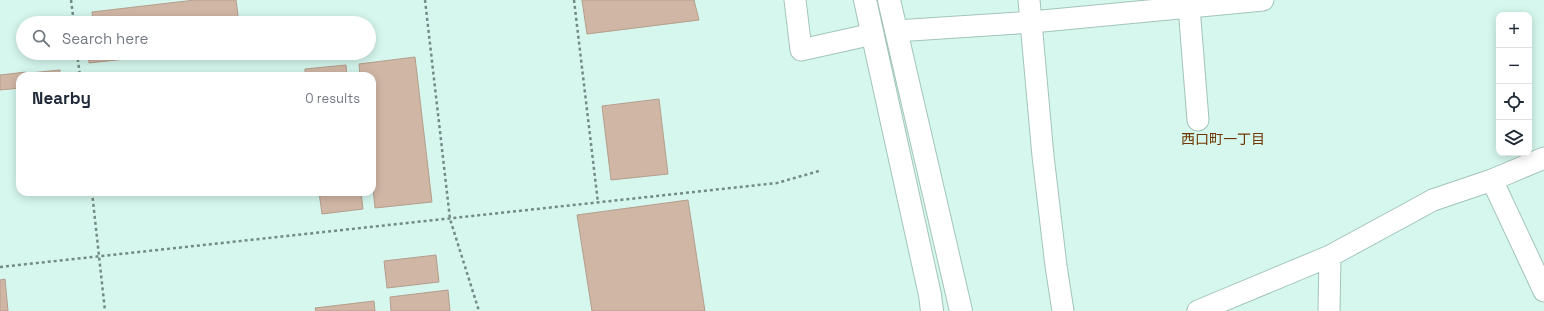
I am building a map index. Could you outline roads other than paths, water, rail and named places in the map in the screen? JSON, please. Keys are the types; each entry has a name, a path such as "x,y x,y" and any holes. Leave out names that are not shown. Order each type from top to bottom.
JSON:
{"street":[{"path":"795,0 801,50 873,34"},
{"path":"865,0 930,295 932,311"},
{"path":"889,0 961,311"},
{"path":"1029,0 1043,156 1063,311"},
{"path":"896,31 1032,22 1263,0"},
{"path":"1189,7 1198,120"},
{"path":"1198,311 1330,256 1433,200 1492,180 1544,158"},
{"path":"1492,180 1544,291"},
{"path":"1330,256 1330,311"}],"district":[{"name":"西口町一丁目","path":"1223,139"}]}
